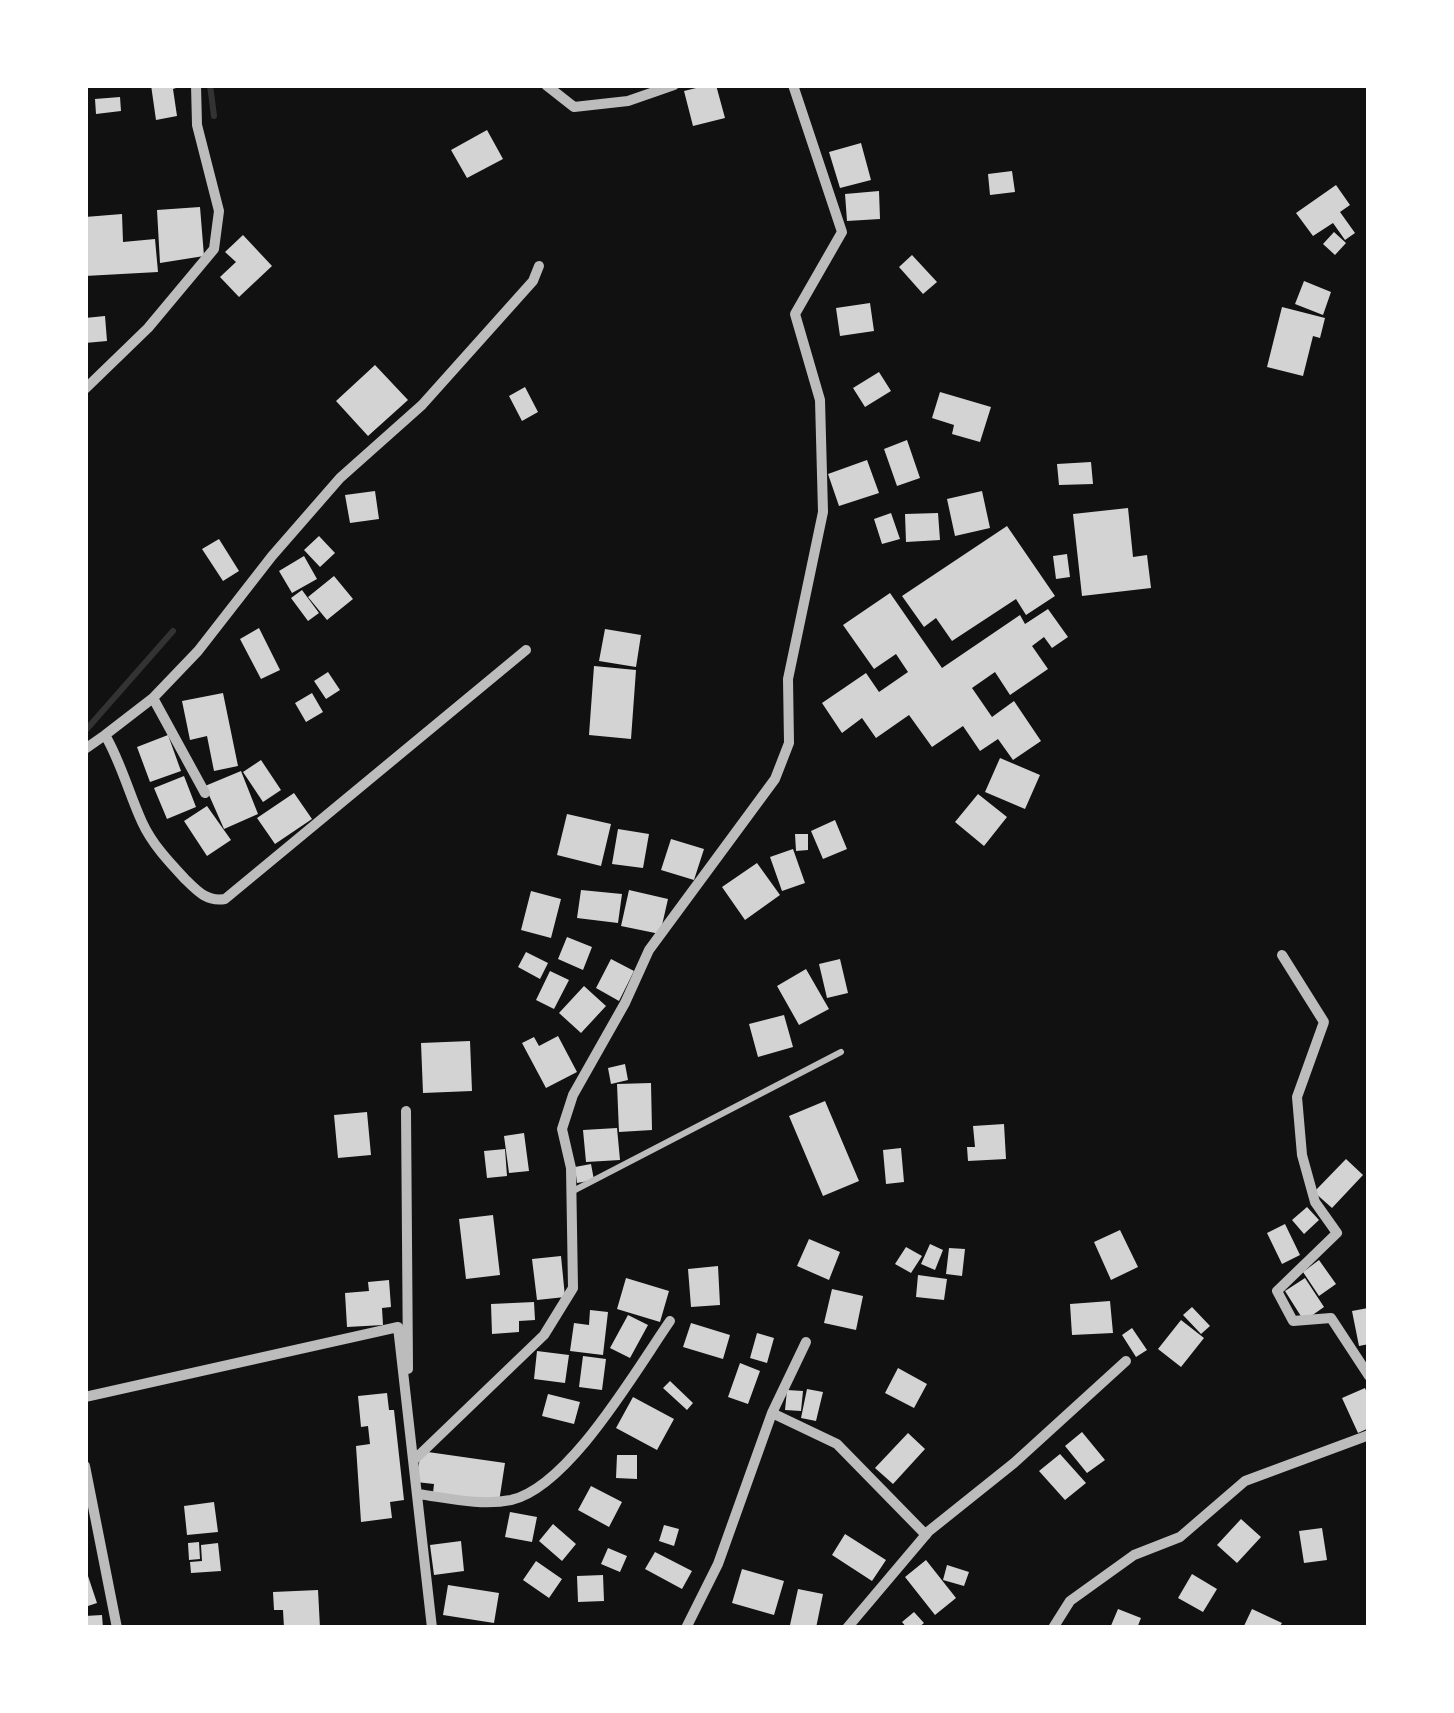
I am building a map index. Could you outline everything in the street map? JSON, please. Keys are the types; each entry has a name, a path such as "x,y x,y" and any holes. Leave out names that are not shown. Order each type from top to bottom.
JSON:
{"street":[{"path":"85,389 148,328 214,248 219,210 197,125 196,85"},
{"path":"546,85 574,107 628,100 674,85"},
{"path":"414,1460 544,1335 573,1288 571,1168 562,1128 573,1095 650,950 775,780 789,743 788,679 823,512 820,400 795,314 842,232 793,85"},
{"path":"85,749 153,698 198,650 340,478 422,406 532,281 539,266"},
{"path":"105,735 144,827 165,858 202,895 225,899 526,650"},
{"path":"153,698 205,792"},
{"path":"1282,954 1324,1022 1297,1097 1302,1155 1316,1202 1337,1232 1276,1291 1293,1321 1332,1318 1369,1376"},
{"path":"406,1111 409,1420"},
{"path":"418,1494 481,1502 513,1500 544,1486 593,1432 670,1322"},
{"path":"85,1397 398,1327 432,1628"},
{"path":"686,1628 718,1564 772,1412 806,1342"},
{"path":"846,1628 926,1535 1014,1464 1126,1360"},
{"path":"772,1412 837,1444 926,1535"},
{"path":"1054,1628 1070,1601 1134,1555 1180,1537 1244,1481 1369,1435"},
{"path":"85,1466 116,1628"}],"lane":[{"path":"572,1192 841,1052"}],"building":[{"path":"151,85 185,85 173,89 177,116 156,120"},
{"path":"716,85 725,118 693,126 684,91"},
{"path":"120,97 121,111 96,114 95,99"},
{"path":"487,130 503,159 467,178 451,150"},
{"path":"861,143 871,180 840,188 829,152"},
{"path":"1012,171 1015,192 990,195 988,174"},
{"path":"1336,185 1350,205 1340,212 1355,233 1345,240 1333,223 1313,236 1296,213"},
{"path":"879,191 880,219 847,221 845,194"},
{"path":"200,207 204,256 160,263 157,210"},
{"path":"122,214 123,242 155,239 158,272 85,276 85,217"},
{"path":"1334,232 1346,243 1335,255 1323,244"},
{"path":"243,235 272,266 239,297 220,277 236,262 225,252"},
{"path":"912,255 937,282 923,294 899,267"},
{"path":"1304,281 1331,292 1323,315 1295,304"},
{"path":"870,303 874,331 840,336 836,308"},
{"path":"1282,307 1325,318 1320,338 1313,336 1303,376 1267,367"},
{"path":"105,316 107,341 85,343 85,318"},
{"path":"375,365 408,400 368,436 336,401"},
{"path":"879,372 891,391 865,407 853,388"},
{"path":"525,387 538,412 522,421 509,396"},
{"path":"940,392 991,407 980,442 952,434 954,425 932,418"},
{"path":"907,440 920,478 897,486 884,449"},
{"path":"867,460 879,493 839,506 828,474"},
{"path":"1091,462 1093,484 1059,485 1057,464"},
{"path":"375,491 379,519 350,523 345,495"},
{"path":"982,491 990,528 955,536 947,499"},
{"path":"1128,508 1133,557 1147,555 1151,588 1082,596 1073,514"},
{"path":"891,513 900,539 882,544 874,519"},
{"path":"938,513 940,540 906,542 905,514"},
{"path":"1007,526 1055,596 1026,615 1016,599 952,641 936,618 924,627 902,596"},
{"path":"319,536 335,553 320,567 304,550"},
{"path":"219,539 239,571 223,581 202,549"},
{"path":"1067,554 1070,577 1056,579 1053,556"},
{"path":"304,556 317,579 292,593 279,571"},
{"path":"334,576 353,599 327,620 308,597"},
{"path":"302,590 319,613 308,621 291,598"},
{"path":"890,593 942,668 1020,615 1025,624 1048,609 1068,637 1052,648 1044,637 1032,646 1048,669 1010,695 995,672 972,688 992,717 1014,701 1041,741 1013,760 998,739 980,751 963,726 932,747 909,715 876,738 862,718 842,733 822,703 866,673 879,692 908,672 896,654 874,669 843,625"},
{"path":"259,628 280,670 261,679 240,639"},
{"path":"605,629 641,635 636,667 599,661"},
{"path":"594,666 636,670 631,739 589,735"},
{"path":"328,672 340,690 326,699 314,681"},
{"path":"223,693 238,766 214,771 207,736 190,740 182,701"},
{"path":"312,693 323,712 306,722 295,703"},
{"path":"168,735 181,771 150,782 137,747"},
{"path":"1000,758 1040,775 1025,809 985,792"},
{"path":"261,760 281,790 263,802 243,772"},
{"path":"241,771 258,814 224,829 205,786"},
{"path":"184,776 196,807 167,819 154,788"},
{"path":"294,793 312,819 275,844 257,818"},
{"path":"978,794 1007,817 984,846 955,822"},
{"path":"207,806 231,840 207,856 184,821"},
{"path":"567,814 611,824 601,866 557,855"},
{"path":"835,820 847,849 823,859 811,831"},
{"path":"618,829 649,834 643,868 612,864"},
{"path":"795,834 808,834 808,850 796,851"},
{"path":"671,839 704,849 694,880 661,870"},
{"path":"793,849 805,883 782,891 770,857"},
{"path":"757,863 780,895 745,920 722,887"},
{"path":"581,890 622,894 618,923 577,918"},
{"path":"629,890 668,899 660,934 621,926"},
{"path":"531,891 561,899 551,938 521,930"},
{"path":"567,937 592,947 583,970 558,959"},
{"path":"526,952 548,963 540,979 518,967"},
{"path":"611,959 634,971 619,1001 596,988"},
{"path":"840,959 848,993 827,998 819,964"},
{"path":"806,969 829,1009 799,1025 777,986"},
{"path":"550,971 569,980 554,1009 536,1000"},
{"path":"584,986 606,1006 581,1033 559,1013"},
{"path":"784,1015 793,1047 758,1057 749,1024"},
{"path":"558,1036 577,1072 546,1088 522,1043 534,1037 539,1046"},
{"path":"470,1041 472,1091 423,1093 421,1043"},
{"path":"625,1064 628,1080 611,1084 608,1068"},
{"path":"651,1083 652,1130 619,1132 617,1084"},
{"path":"825,1101 859,1181 823,1196 789,1116"},
{"path":"367,1112 371,1155 338,1158 334,1115"},
{"path":"1004,1124 1006,1159 968,1161 967,1147 975,1147 973,1126"},
{"path":"617,1128 620,1160 586,1162 583,1130"},
{"path":"524,1133 529,1171 509,1173 504,1136"},
{"path":"901,1148 904,1182 886,1184 883,1150"},
{"path":"505,1149 507,1176 487,1178 484,1151"},
{"path":"1346,1159 1363,1175 1332,1208 1314,1192"},
{"path":"591,1164 594,1180 577,1183 575,1167"},
{"path":"1307,1207 1319,1220 1304,1234 1292,1220"},
{"path":"493,1215 500,1275 466,1279 459,1219"},
{"path":"1285,1224 1300,1255 1282,1264 1267,1233"},
{"path":"1120,1230 1138,1267 1111,1280 1094,1242"},
{"path":"809,1239 840,1252 829,1280 797,1266"},
{"path":"930,1244 943,1250 935,1270 921,1264"},
{"path":"906,1247 922,1256 911,1273 895,1264"},
{"path":"949,1248 965,1249 962,1276 946,1274"},
{"path":"561,1256 565,1297 537,1300 532,1259"},
{"path":"1319,1260 1336,1284 1319,1296 1303,1272"},
{"path":"718,1266 720,1305 691,1307 688,1269"},
{"path":"918,1275 947,1279 944,1300 916,1297"},
{"path":"626,1278 669,1291 660,1322 617,1309"},
{"path":"1305,1278 1324,1307 1304,1321 1285,1291"},
{"path":"389,1280 391,1307 382,1308 383,1325 347,1327 345,1293 369,1291 368,1282"},
{"path":"832,1289 863,1296 856,1330 824,1323"},
{"path":"1110,1301 1113,1333 1072,1335 1070,1304"},
{"path":"534,1302 535,1320 519,1321 519,1332 492,1334 491,1304"},
{"path":"1192,1307 1210,1326 1201,1334 1183,1315"},
{"path":"1368,1308 1369,1344 1359,1346 1352,1311"},
{"path":"590,1310 608,1312 603,1355 570,1351 574,1323 589,1325"},
{"path":"628,1315 648,1325 630,1358 610,1348"},
{"path":"1181,1320 1204,1338 1181,1367 1158,1349"},
{"path":"691,1323 730,1335 723,1359 683,1347"},
{"path":"1132,1328 1147,1350 1136,1357 1122,1335"},
{"path":"757,1333 774,1338 767,1363 750,1358"},
{"path":"537,1351 569,1355 565,1383 534,1379"},
{"path":"583,1356 606,1359 602,1390 579,1387"},
{"path":"740,1363 760,1371 748,1404 728,1397"},
{"path":"898,1368 927,1384 914,1408 885,1393"},
{"path":"670,1381 693,1403 687,1410 663,1388"},
{"path":"1365,1388 1369,1428 1358,1433 1342,1398"},
{"path":"807,1389 823,1392 816,1421 801,1418"},
{"path":"787,1390 803,1391 801,1411 785,1410"},
{"path":"387,1393 389,1410 394,1410 404,1500 390,1502 392,1518 361,1522 356,1446 370,1444 368,1426 361,1427 358,1396"},
{"path":"548,1394 580,1402 574,1424 542,1416"},
{"path":"633,1397 674,1419 657,1450 616,1428"},
{"path":"1082,1432 1105,1460 1087,1473 1065,1446"},
{"path":"908,1433 925,1449 893,1484 875,1468"},
{"path":"421,1451 505,1463 499,1502 433,1493 434,1484 416,1482"},
{"path":"1060,1454 1086,1483 1065,1500 1039,1471"},
{"path":"617,1455 637,1455 637,1479 616,1478"},
{"path":"591,1486 622,1502 609,1527 578,1510"},
{"path":"214,1502 218,1532 187,1535 184,1506"},
{"path":"510,1512 537,1517 532,1542 505,1537"},
{"path":"1241,1519 1261,1537 1237,1563 1217,1545"},
{"path":"553,1524 576,1544 562,1561 539,1541"},
{"path":"664,1525 679,1529 674,1546 659,1541"},
{"path":"1322,1528 1327,1560 1304,1563 1299,1531"},
{"path":"845,1534 886,1560 872,1581 832,1555"},
{"path":"461,1541 464,1571 434,1575 430,1545"},
{"path":"199,1542 200,1559 189,1560 188,1543"},
{"path":"218,1543 221,1571 191,1573 190,1562 202,1561 201,1545"},
{"path":"608,1548 627,1556 620,1572 601,1564"},
{"path":"655,1552 692,1571 682,1589 645,1569"},
{"path":"926,1560 956,1598 935,1615 905,1577"},
{"path":"536,1561 562,1579 549,1598 523,1580"},
{"path":"947,1565 969,1572 964,1586 943,1580"},
{"path":"742,1569 784,1581 774,1615 732,1603"},
{"path":"1192,1574 1217,1589 1203,1612 1178,1598"},
{"path":"603,1575 604,1601 578,1602 577,1576"},
{"path":"88,1576 97,1603 85,1607 85,1577"},
{"path":"448,1585 499,1593 494,1623 443,1615"},
{"path":"798,1589 823,1594 816,1628 790,1625"},
{"path":"318,1590 320,1628 284,1628 283,1610 274,1610 273,1592"},
{"path":"1118,1609 1141,1618 1137,1628 1110,1628"},
{"path":"1252,1609 1282,1623 1279,1628 1243,1628"},
{"path":"914,1612 924,1623 918,1628 907,1628 902,1622"},
{"path":"102,1615 103,1628 85,1628 85,1616"}],"waterway":[{"path":"210,85 214,116"},
{"path":"85,731 173,631"}]}
